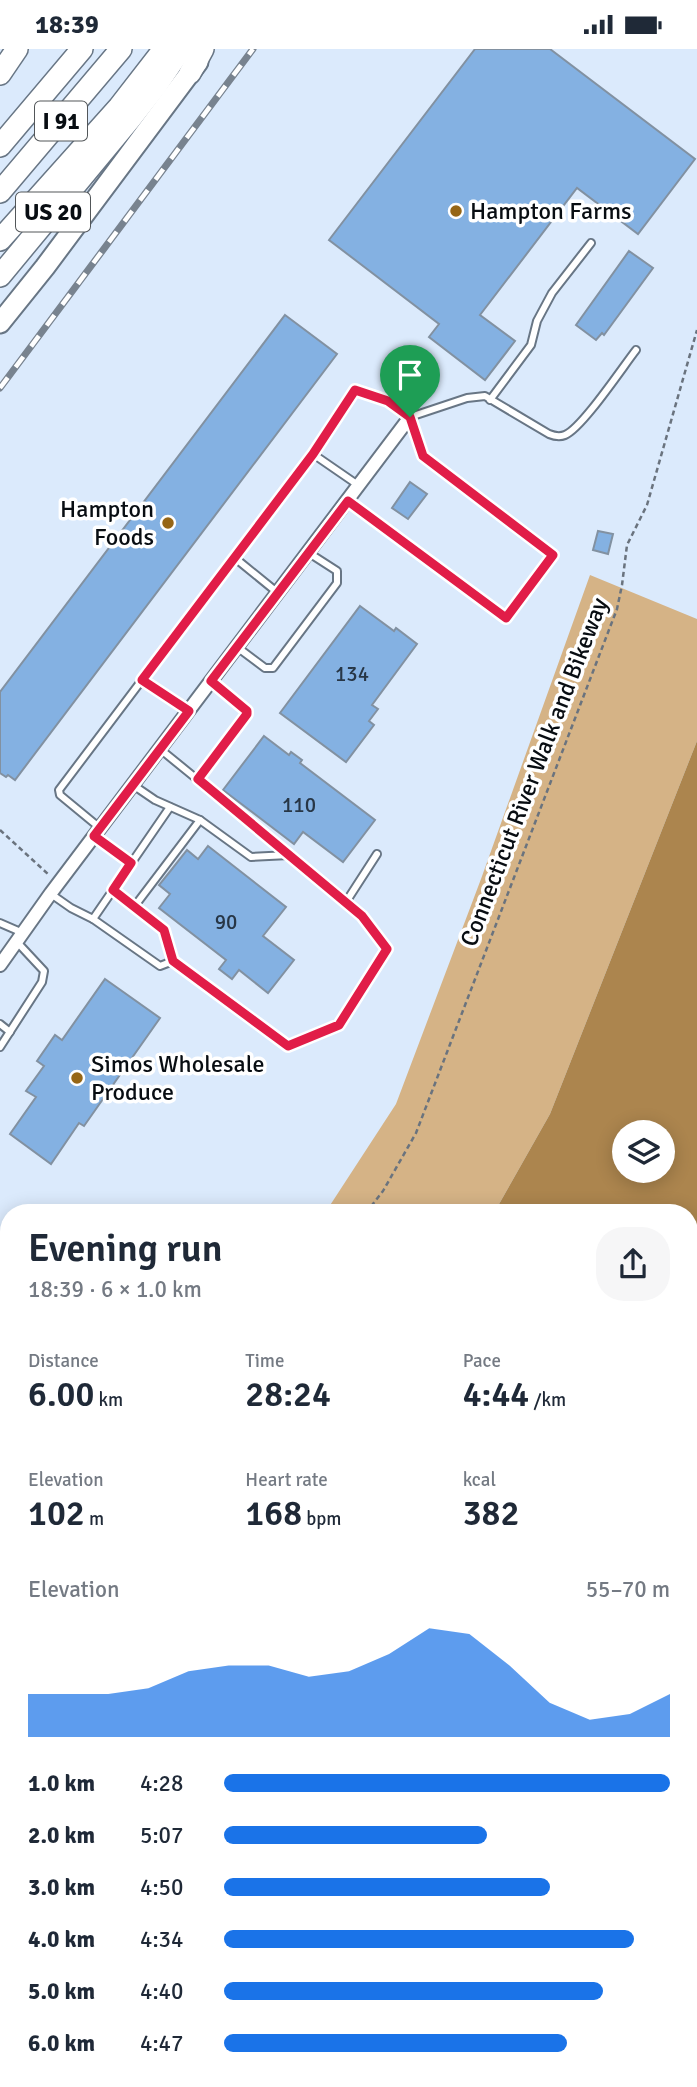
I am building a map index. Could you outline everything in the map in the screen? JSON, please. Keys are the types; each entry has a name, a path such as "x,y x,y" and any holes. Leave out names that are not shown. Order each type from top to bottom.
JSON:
{"highway":[{"path":"0,62 12,49"},
{"path":"0,74 17,49"},
{"name":"I 91","path":"0,146 82,49"},
{"name":"I 91","path":"0,192 121,49"},
{"path":"0,240 100,141 132,91 164,49"},
{"name":"US 20","path":"0,276 100,141 156,86 181,49"},
{"path":"190,73 205,49"}],"main road":[{"path":"0,323 46,267 190,73"}],"street":[{"path":"0,965 410,417"}],"lane":[{"path":"490,400 531,345 537,321 552,293 591,243"},
{"path":"410,417 480,396 549,434 565,435 578,426 636,350"},
{"path":"131,863 60,795 59,790 313,454 355,390 388,401 410,417 423,456 553,555 506,618 348,501"},
{"path":"313,454 360,486"},
{"path":"237,647 265,668 273,668 337,583 337,571 309,553"},
{"path":"235,558 278,593"},
{"path":"142,680 189,711"},
{"path":"198,779 247,714 247,711 211,681"},
{"path":"113,890 164,930 173,961 288,1046 339,1025 387,949 362,916 160,749"},
{"path":"133,785 155,800 200,820 251,857 289,855"},
{"path":"93,919 170,807"},
{"path":"134,907 200,820"},
{"path":"346,902 377,855"},
{"path":"55,888 71,908 93,919 160,966 173,961"},
{"path":"0,923 20,937 44,971 42,982 0,1047"},
{"path":"0,1024 10,1032"}],"path":[{"name":"Connecticut River Walk and Bikeway","path":"373,1204 416,1133 617,609 627,545 646,505 697,330"},
{"path":"0,830 55,888"}],"shaded area":[{"path":"590,575 697,619 697,741 550,1114 499,1204 331,1204 396,1104 481,879"},
{"path":"697,741 697,1204 499,1204 550,1114"}],"building":[{"name":"Hampton Farms","path":"475,49 550,49 695,159 638,234 577,188 480,315 515,341 485,380 429,337 439,324 329,240"},
{"path":"629,251 653,268 604,335 602,333 596,340 576,325"},
{"name":"Hampton Foods","path":"285,315 337,354 15,780 8,775 6,777 0,773 0,692"},
{"path":"410,482 427,494 408,519 392,508"},
{"path":"598,531 613,534 608,554 593,550"},
{"path":"360,606 417,644 372,705 378,709 369,721 374,725 346,762 280,713"},
{"path":"264,736 289,755 291,752 302,760 300,763 375,820 343,862 303,832 294,844 223,790"},
{"path":"208,846 286,907 263,936 294,960 268,993 239,970 232,979 219,969 226,960 159,908 170,894 159,885 187,850 198,859"},
{"name":"Simos Wholesale Produce","path":"105,979 160,1018 84,1126 79,1123 51,1164 10,1134 36,1097 26,1091 44,1066 37,1061 55,1035 62,1040"}],"railway":[{"path":"0,388 253,49"}],"place":[{"name":"Hampton Farms","path":"456,211"},
{"name":"Hampton Foods","path":"168,523"},
{"name":"Simos Wholesale Produce","path":"77,1078"}],"route":[{"path":"355,390 388,401 410,417 423,456 553,555 506,618 348,501 211,681 247,711 247,714 198,779 362,916 387,949 339,1025 288,1046 173,961 164,930 113,890 131,863 94,836 189,711 142,680 313,454 355,390"}]}
